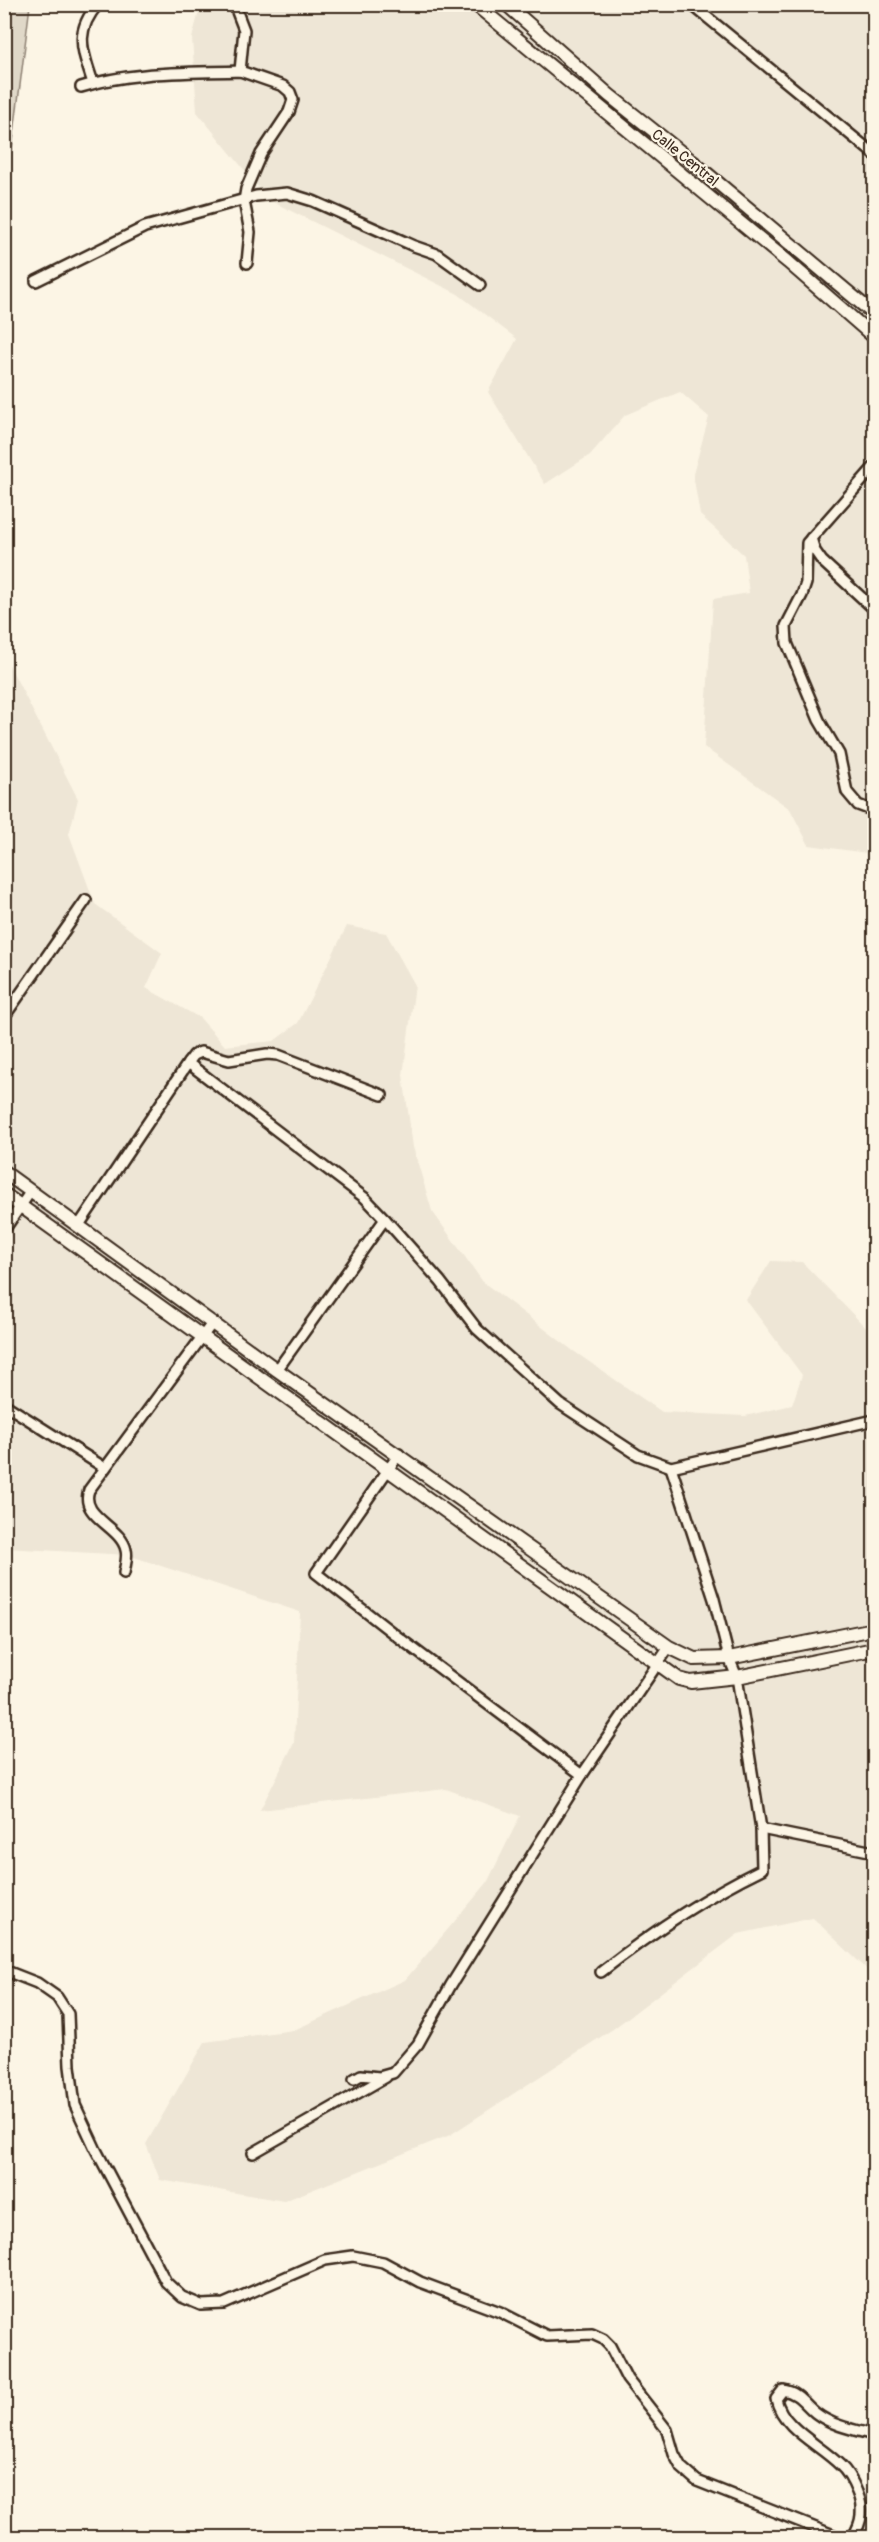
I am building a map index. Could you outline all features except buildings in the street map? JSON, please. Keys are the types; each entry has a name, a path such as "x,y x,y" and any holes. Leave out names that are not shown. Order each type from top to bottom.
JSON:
{"street":[{"path":"93,83 81,38 88,15 98,4"},
{"path":"234,4 244,30 240,71"},
{"name":"Calle Central","path":"475,4 788,262 874,337"},
{"name":"Calle Central","path":"506,4 609,94 874,314"},
{"path":"691,4 874,154"},
{"path":"81,87 139,76 240,71 283,86 290,92 293,100 292,106 284,122 261,154 246,189 244,201 250,232 248,263"},
{"path":"36,281 146,226 273,193 301,196 437,254 480,285"},
{"path":"874,467 810,538 806,550 805,590 786,626 787,643 819,720 839,754 847,792 858,806 874,811"},
{"path":"810,538 822,561 874,609"},
{"path":"4,1017 86,900"},
{"path":"79,1225 188,1063 201,1052 229,1060 267,1054 278,1055 382,1095"},
{"path":"188,1063 365,1198 440,1281 477,1329 560,1404 638,1455 671,1467 874,1420"},
{"path":"4,1172 278,1370 669,1647 694,1659 729,1658 874,1629"},
{"path":"4,1230 31,1191"},
{"path":"4,1194 679,1679 691,1682 737,1677 874,1649"},
{"path":"278,1370 385,1219"},
{"path":"124,1573 127,1551 124,1544 87,1504 89,1490 213,1322"},
{"path":"4,1404 105,1468"},
{"path":"399,1454 316,1573 582,1775"},
{"path":"601,1972 662,1925 762,1869 760,1829 737,1677 729,1658 714,1599 671,1467"},
{"path":"253,2153 393,2073 418,2044 451,1985 582,1775 669,1647"},
{"path":"760,1829 874,1852"},
{"path":"4,1970 37,1983 57,1997 68,2014 70,2066 75,2105 95,2148 166,2282 182,2297 201,2305 224,2304 325,2260 353,2256 383,2262 420,2282 500,2312 547,2336 592,2334 603,2339 610,2346 627,2379 667,2430 674,2454 681,2467 697,2481 843,2538 853,2536 860,2527 862,2503 852,2480 842,2466 785,2418 778,2409 776,2398 783,2390 792,2392 803,2399 817,2414 832,2422 874,2434"},
{"path":"354,2079 361,2075 379,2077 393,2073"}],"shaded area":[{"path":"5,4 30,5 12,149 5,161"},
{"path":"201,4 874,5 874,854 809,845 790,809 704,747 713,599 749,593 744,555 700,515 693,474 709,417 680,392 625,415 590,455 545,484 488,392 517,339 458,294 269,200 197,112 192,38"},
{"path":"4,655 78,799 69,834 95,904 162,953 146,988 200,1018 225,1046 274,1041 298,1023 347,926 386,933 415,985 403,1075 413,1147 432,1211 483,1282 572,1350 662,1412 745,1416 792,1405 802,1375 746,1300 771,1261 802,1262 870,1332 874,1333 874,1976 813,1918 738,1934 613,2029 450,2135 284,2201 160,2180 146,2144 205,2042 294,2030 405,1980 487,1883 520,1816 446,1789 260,1810 294,1743 300,1612 128,1555 5,1548"}]}
